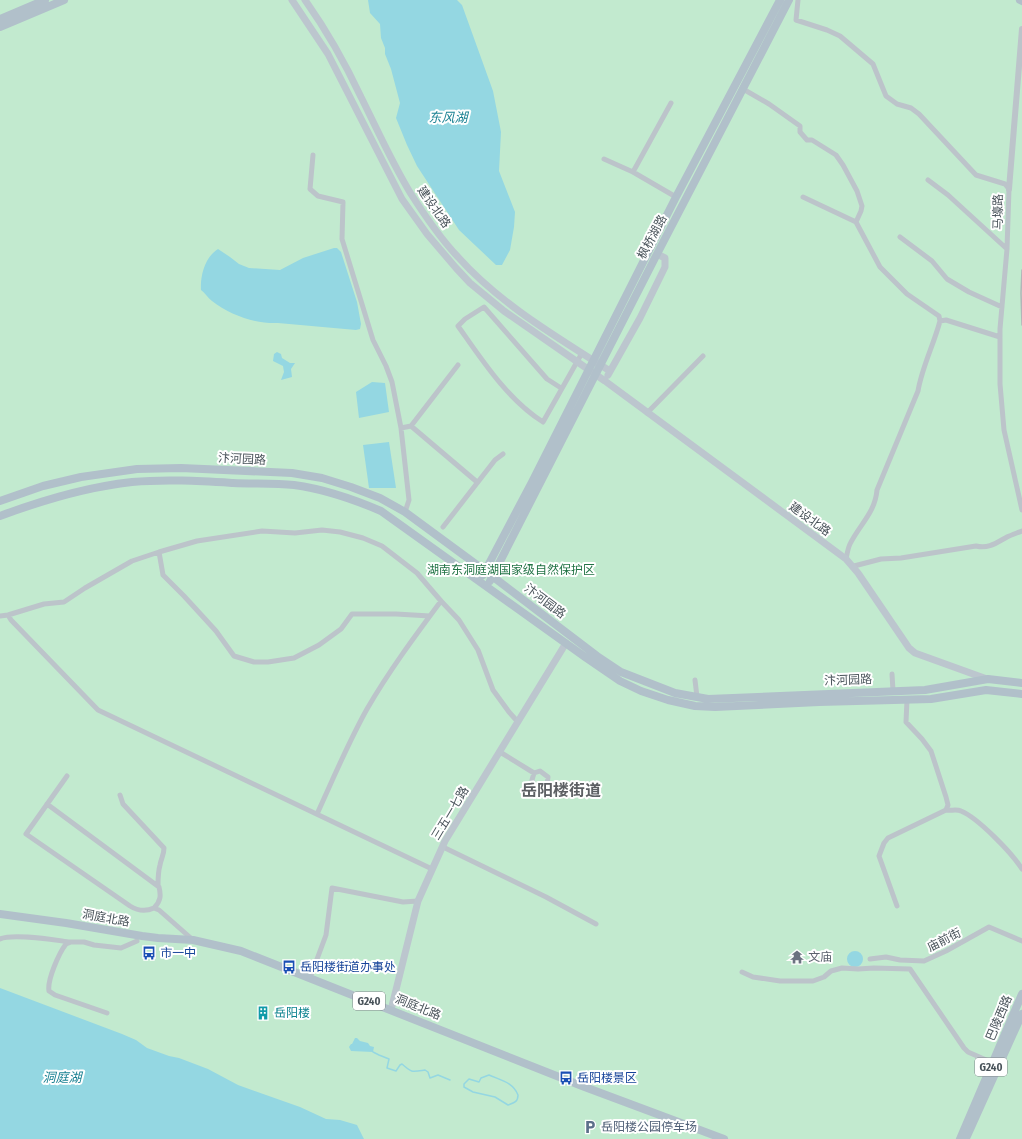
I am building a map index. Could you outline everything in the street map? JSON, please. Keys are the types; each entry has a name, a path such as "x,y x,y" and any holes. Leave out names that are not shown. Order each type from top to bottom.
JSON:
{"main road":[{"path":"0,19 45,0"},
{"path":"0,27 64,0"},
{"name":"建设北路","path":"292,0 328,54 402,199 439,249 456,268 487,298 509,315 605,381 846,559 854,566 909,648 915,653 988,679"},
{"name":"建设北路","path":"305,0 324,27 361,95 391,158 410,193 447,244 458,257 488,286 540,326 610,372"},
{"name":"枫桥湖路","path":"535,484 676,197 780,0"},
{"name":"枫桥湖路","path":"535,484 789,0"},
{"path":"605,381 640,318 665,267 665,258 657,254"},
{"name":"汴河园路","path":"0,502 43,486 81,477 137,469 181,468 292,473 322,478 352,487 380,498 404,512 597,656 621,672 675,693 708,698 925,690 988,679 1022,683"},
{"name":"汴河园路","path":"0,516 40,502 80,491 131,482 174,480 294,485 335,493 381,511 620,681 641,691 668,700 695,706 715,707 930,699 986,690 1022,694"},
{"path":"480,581 488,574 535,484"},
{"path":"487,586 488,574"},
{"path":"539,624 537,618 540,615 544,616"},
{"name":"三五一七路","path":"391,1010 418,901 432,869 443,847 566,643"},
{"name":"洞庭北路","path":"0,915 66,923 142,936 194,940 241,951 582,1086 724,1139"},
{"name":"洞庭北路","path":"0,915 73,927 137,941 154,943 200,943 240,953 544,1074 714,1139"},
{"name":"巴陵西路","path":"960,1139 1022,994"},
{"name":"巴陵西路","path":"966,1139 1022,1014"}],"street":[{"name":"马壕路","path":"798,0 796,20 840,36 873,64 886,96 897,104 911,108 919,114 976,175 1005,184 1009,189 1007,249 1000,337 1000,384 1004,430 1022,510"},
{"path":"1009,189 1022,29"},
{"path":"743,89 769,104 800,126 800,132 807,140 812,140 836,155 843,164 857,191 862,206 856,222"},
{"path":"633,172 671,103"},
{"path":"313,156 310,189 318,196 342,202 342,239 373,340 392,382 401,428 409,500 404,512"},
{"path":"604,159 633,172 676,197"},
{"path":"928,180 948,195 1007,249"},
{"path":"802,197 856,222 880,267 907,294 939,316 940,321 920,379 918,391 877,490 876,501 869,515 850,544 846,559"},
{"path":"900,237 932,261 947,279 969,292 1002,307"},
{"path":"561,388 547,379 484,307 465,318 458,326 503,387 535,417 543,422 582,353"},
{"path":"940,321 946,320 1000,337"},
{"path":"647,413 704,356"},
{"path":"401,428 411,426 458,365"},
{"path":"411,426 477,482"},
{"path":"443,527 495,460 503,454"},
{"path":"0,616 44,604 64,602 132,561 197,541 262,531 295,533 322,530 340,532 363,538 382,546 417,573 458,620 478,650 493,690 518,722"},
{"path":"854,566 881,559 901,558 976,546 984,548 997,544 1007,537 1022,531"},
{"path":"159,552 163,575 216,631 234,656 254,662 268,662 294,658 319,645 341,629 352,614 430,616"},
{"path":"317,814 340,763 367,710 391,670 441,601"},
{"path":"8,615 11,620 98,710 432,869"},
{"path":"892,674 893,691"},
{"path":"695,680 697,697"},
{"path":"907,700 906,722 931,751 946,797 948,805 946,810"},
{"path":"500,752 534,773"},
{"path":"67,776 26,834 130,906 142,911 149,910 158,904 161,896 158,886 160,863 164,855 164,848 123,804 120,795"},
{"path":"47,804 158,886"},
{"path":"897,906 879,856 884,843 888,838 946,810 961,811 975,820 1009,852 1022,869"},
{"path":"443,847 546,897 596,924"},
{"path":"310,978 326,935 332,888 403,902 418,901"},
{"path":"154,908 175,923 194,940"},
{"name":"庙前街","path":"870,959 886,957 900,960 924,961 946,951 989,927 1022,941"},
{"path":"0,939 4,937 19,936 84,942 94,945 121,948 137,941"},
{"path":"71,942 66,944 57,960 48,985 49,991 55,995 107,1013"},
{"path":"742,972 753,977 780,981 813,981 824,977 831,970 842,968 910,969 964,1048 968,1052 993,1063"}],"green space":[{"name":"湖南东洞庭湖国家级自然保护区","path":"0,0 1022,0 1022,1139 0,1139"}],"water":[{"name":"东风湖","path":"368,0 457,0 462,5 493,91 501,132 499,171 515,212 510,250 502,265 496,265 459,230 417,166 396,118 400,103 391,69 385,54 385,48 381,38 380,24 370,13"},
{"path":"337,248 341,252 357,302 361,324 360,329 356,330 269,323 243,318 219,306 201,290 201,279 204,267 213,252 218,249 239,264 249,268 280,270 303,258"},
{"path":"277,352 281,354 282,358 290,363 295,363 291,369 292,377 281,380 284,372 283,366 273,361 274,354"},
{"path":"372,382 385,383 389,412 359,418 356,392"},
{"path":"389,442 396,488 369,488 363,445"},
{"path":"855,951 861,953 863,959 861,965 855,967 849,965 847,959 849,953"},
{"name":"洞庭湖","path":"0,988 122,1034 136,1040 147,1048 208,1069 238,1085 300,1107 326,1119 340,1120 357,1125 364,1139 0,1139"},
{"path":"355,1038 374,1047 373,1052 351,1051 349,1047"}],"waterway":[{"path":"373,1052 389,1059 387,1068 396,1071 402,1064 412,1071 425,1070 428,1072 430,1078 438,1075 450,1080"},
{"path":"489,1075 506,1082 513,1087 518,1095 514,1103 508,1105 495,1097 473,1092 464,1087 464,1084 469,1079 479,1082 481,1078 489,1075"}],"railway":[{"path":"1022,270 1022,325"}],"place":[{"name":"市一中","path":"149,953"},
{"name":"文庙","path":"797,957"},
{"name":"岳阳楼街道办事处","path":"289,967"},
{"name":"岳阳楼","path":"263,1013"},
{"name":"岳阳楼景区","path":"566,1078"},
{"name":"岳阳楼公园停车场","path":"590,1127"}],"district":[{"name":"岳阳楼街道","path":"561,790"}]}
